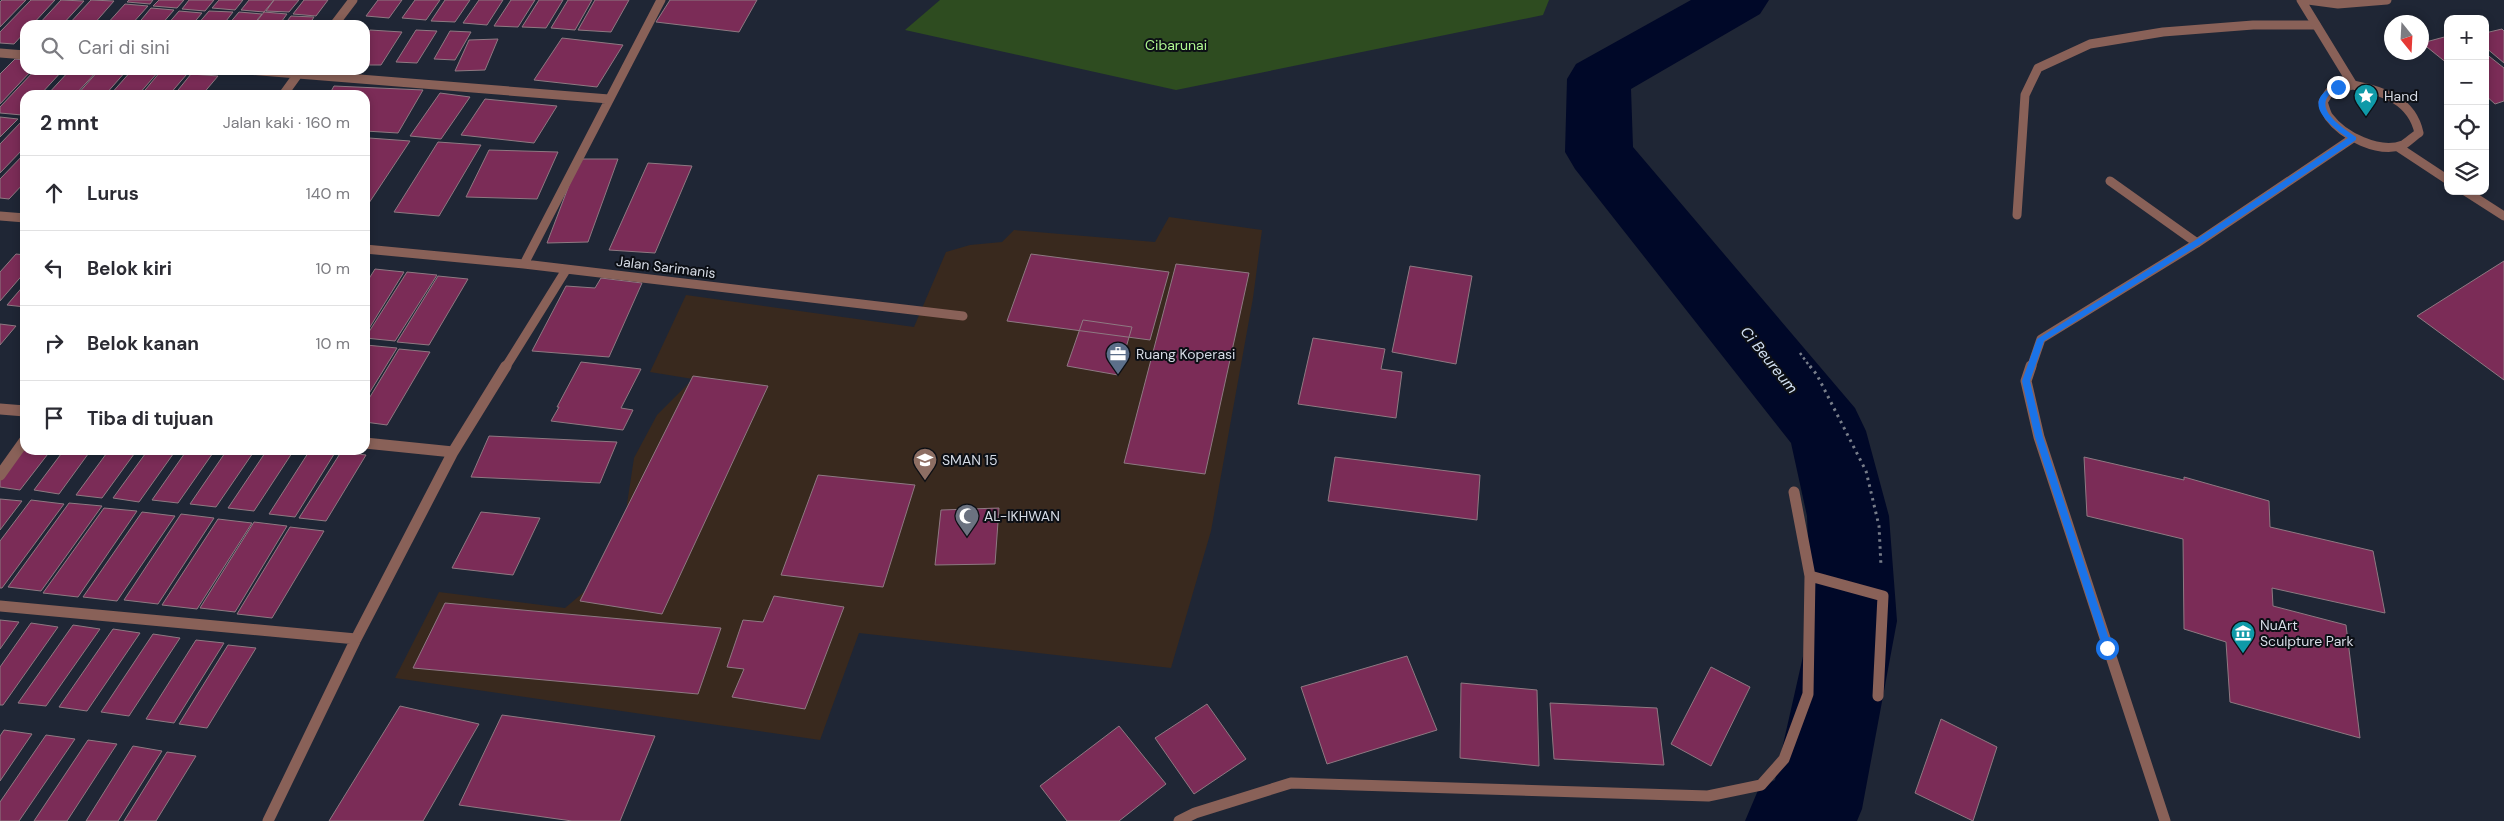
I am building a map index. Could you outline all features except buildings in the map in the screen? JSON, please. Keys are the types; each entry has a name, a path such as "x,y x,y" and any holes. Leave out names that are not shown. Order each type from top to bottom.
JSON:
{"street":[{"path":"338,20 353,0"},
{"path":"524,264 661,0"},
{"path":"2301,0 2353,85"},
{"path":"2308,0 2322,4 2359,4 2388,0"},
{"path":"2017,215 2025,94 2038,68 2090,44 2162,32 2253,25 2316,26"},
{"path":"0,53 20,55"},
{"path":"286,90 298,75"},
{"path":"334,75 609,99"},
{"path":"2353,85 2387,94 2413,113 2419,123 2419,133 2413,142 2398,147 2372,144 2353,138 2330,121 2323,110 2322,100 2328,92 2338,87 2353,85"},
{"path":"2165,821 2039,437 2026,381 2041,339 2197,243 2353,138"},
{"path":"2398,147 2444,177"},
{"path":"2110,181 2197,243"},
{"path":"2471,195 2504,216"},
{"path":"0,216 20,218"},
{"name":"Jalan Sarimanis","path":"370,249 524,264 963,316"},
{"path":"268,821 356,639 453,452 566,270"},
{"path":"0,408 20,410"},
{"path":"370,444 453,452"},
{"path":"0,475 20,447"},
{"path":"1179,821 1195,813 1291,783 1708,796 1761,785 1784,759 1808,694 1810,576 1794,492"},
{"path":"1810,576 1883,596 1878,696"},
{"path":"0,606 356,639"}],"path":[{"path":"1800,353 1817,375 1866,471 1879,526 1883,596"}],"shaded area":[{"name":"SMAN 15","path":"1169,217 1262,230 1253,298 1211,531 1171,668 859,633 820,740 395,678 439,592 565,608 637,547 627,504 634,458 657,415 693,379 650,372 686,295 914,327 946,252 970,245 1002,242 1014,230 1155,242"}],"green space":[{"name":"Cibarunai","path":"940,0 1549,0 1543,15 1176,90 905,30"}],"waterway":[{"name":"Ci Beureum","path":"1738,0 1599,79 1599,152 1827,431 1848,516 1854,621 1815,809 1792,821"}],"place":[{"name":"Hand","path":"2366,117"},
{"name":"Ruang Koperasi","path":"1118,375"},
{"name":"SMAN 15","path":"925,481"},
{"name":"AL-IKHWAN","path":"967,537"},
{"name":"NuArt Sculpture Park","path":"2243,654"}],"route":[{"path":"2107,648 2039,437 2026,381 2041,339 2143,278 2353,138 2330,121 2323,110 2322,100 2328,92 2338,87"}]}
